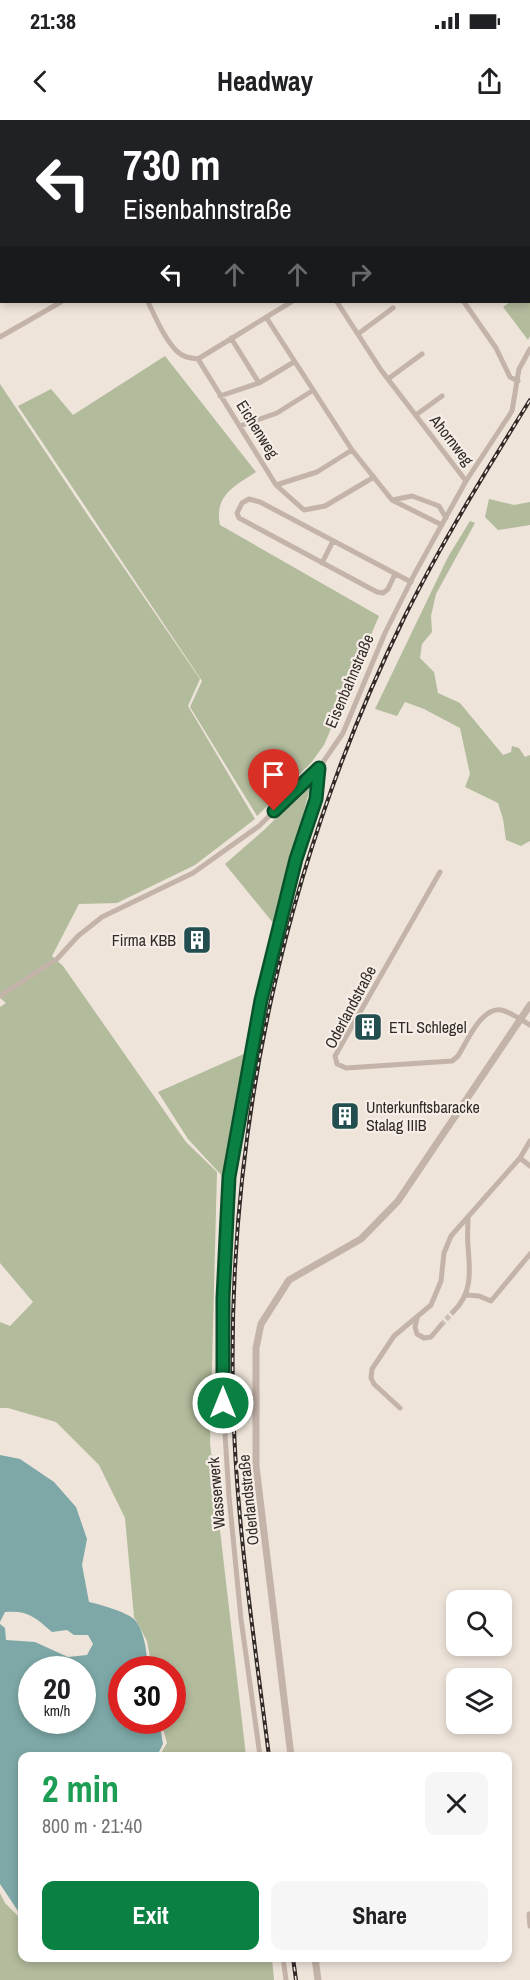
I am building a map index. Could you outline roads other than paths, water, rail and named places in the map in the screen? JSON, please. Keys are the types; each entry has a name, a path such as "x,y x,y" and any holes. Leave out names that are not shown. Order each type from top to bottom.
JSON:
{"street":[{"path":"0,337 59,303"},
{"path":"149,303 164,333 178,353 187,358 198,358 289,303"},
{"name":"Ahornweg","path":"338,303 388,379 466,481"},
{"path":"465,303 496,348 510,377 518,381"},
{"path":"358,334 393,308"},
{"path":"266,316 351,450 392,500 442,525"},
{"path":"231,338 260,383"},
{"name":"Eisenbahnstraße","path":"0,996 57,959 78,936 102,917 193,873 259,826 319,768 343,733 385,633 411,582 466,481 512,411 519,369 530,349"},
{"path":"388,379 422,354"},
{"name":"Eichenweg","path":"198,358 276,485 304,510 325,506 374,477"},
{"path":"220,396 260,383 294,362"},
{"path":"240,426 278,413 312,391"},
{"name":"Ahornweg","path":"416,415 442,396"},
{"path":"276,485 317,472 351,450"},
{"path":"392,500 412,496 439,506 446,518"},
{"path":"395,574 383,593 377,592 239,518 237,513 242,503 249,499 260,502 411,582"},
{"path":"322,563 333,541"},
{"name":"Wasserwerk","path":"259,1752 241,1619 223,1403 223,1298 229,1177 261,1000 296,859 316,799 319,768"},
{"name":"Oderlandstraße","path":"440,872 335,1056 337,1065 346,1068 452,1061 458,1056 482,1017 489,1012 499,1010 510,1013 530,1025"},
{"name":"Oderlandstraße","path":"291,1752 256,1466 256,1348 261,1324 289,1280 361,1239 398,1201 530,1005"},
{"path":"400,1408 374,1384 371,1378 372,1369 394,1336 431,1305 441,1281 444,1253 451,1236 520,1158 530,1142"},
{"path":"520,1158 530,1166"},
{"path":"453,1312 466,1295 470,1278 467,1244 468,1216"},
{"path":"466,1295 479,1296 491,1301 530,1254"},
{"path":"418,1317 415,1327 417,1334 424,1338 431,1337 441,1325"},
{"path":"528,1914 530,1926"},
{"path":"284,1962 286,1980"},
{"path":"316,1962 318,1980"}],"water":[{"path":"0,1455 20,1459 54,1482 76,1507 87,1539 82,1565 89,1602 130,1616 141,1630 147,1656 108,1656 108,1734 161,1734 163,1744 159,1752 18,1752 18,1911 0,1884 0,1624 5,1628 6,1640 35,1642 66,1656 18,1656 18,1734 96,1734 96,1656 78,1656 87,1655 93,1644 88,1635 74,1635 67,1630 52,1632 25,1613 5,1612 0,1622"}],"tunnel":[{"path":"441,1325 453,1312"}],"railway":[{"path":"268,1752 241,1531 233,1395 234,1294 241,1194 253,1094 272,995 297,898 327,802 363,708 405,616 434,561 530,400"},
{"path":"294,1962 296,1980"}],"place":[{"name":"Firma KBB","path":"197,940"},
{"name":"ETL Schlegel","path":"368,1027"},
{"name":"Unterkunftsbaracke Stalag IIIB","path":"345,1116"}]}
